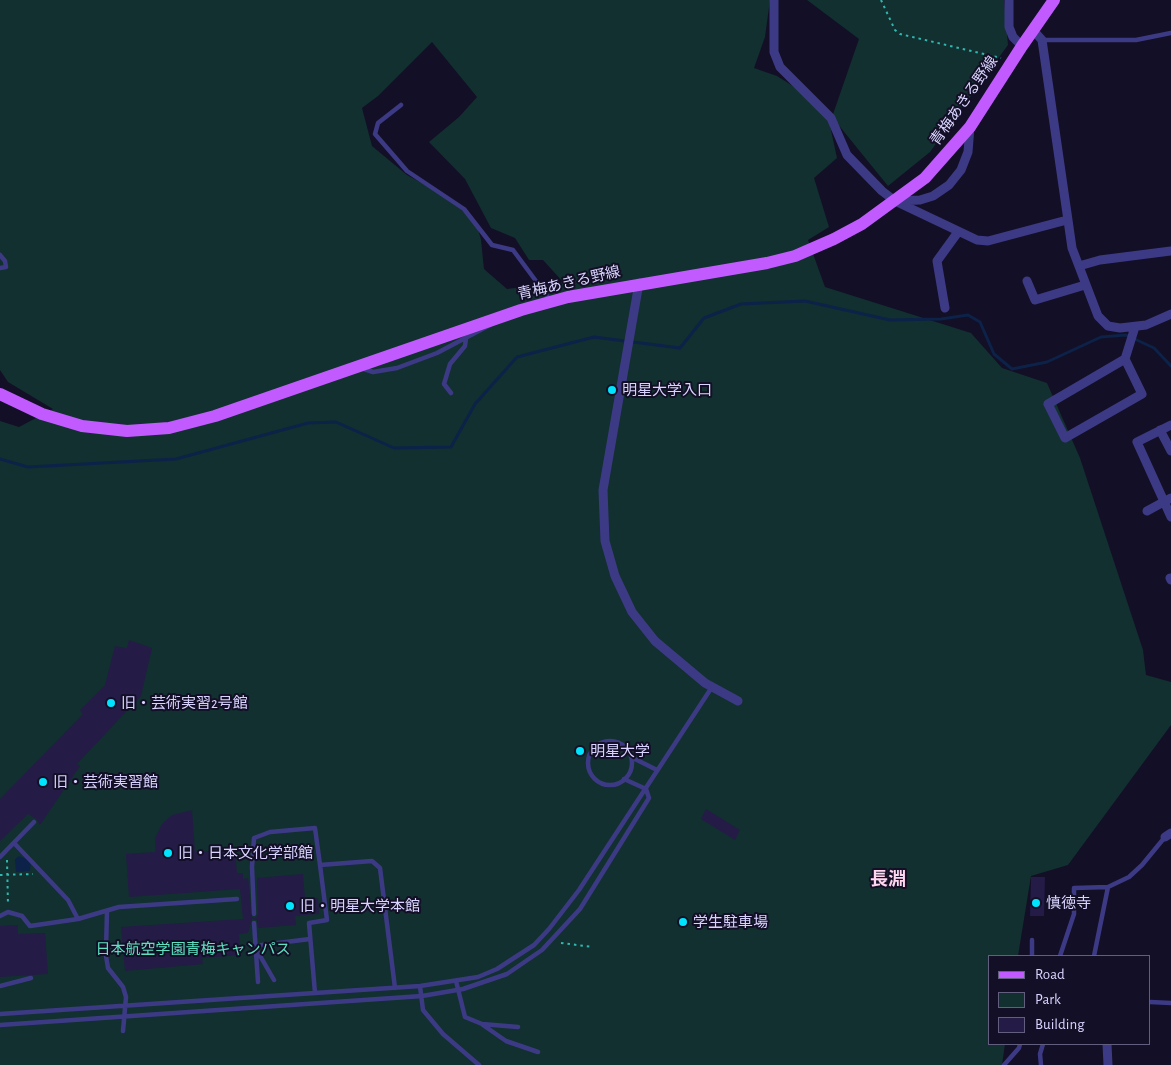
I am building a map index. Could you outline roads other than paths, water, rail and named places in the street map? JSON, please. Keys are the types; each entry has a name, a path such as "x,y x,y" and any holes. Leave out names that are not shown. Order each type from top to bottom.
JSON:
{"main road":[{"name":"青梅あきる野線","path":"0,394 42,414 82,426 127,431 148,430 215,416 550,302 639,283 767,263 795,256 862,224 925,178 970,127 1022,46 1038,35 1054,0"}],"street":[{"path":"774,0 774,52 780,67 830,118 847,155 867,178 895,201 977,240 988,241 1067,220"},
{"path":"1009,0 1009,26 1013,37 1022,46"},
{"path":"1038,35 1072,248 1085,285 1103,322 1108,326 1135,329 1171,314"},
{"path":"895,201 920,200 933,196 949,185 961,170 968,152 970,127"},
{"path":"945,308 937,261 958,232"},
{"path":"1079,266 1100,260 1171,251"},
{"path":"1026,281 1035,300 1085,285"},
{"path":"639,283 603,490 605,541 615,576 632,612 655,641 712,687 738,701"},
{"path":"1125,359 1142,394 1065,438 1048,404 1125,359 1135,329"},
{"path":"1171,425 1137,442 1168,500 1171,517"},
{"path":"1160,430 1171,451"},
{"path":"1147,511 1168,500"},
{"path":"1107,1045 1108,1065"}],"lane":[{"path":"1038,35 1053,42 1136,40 1171,33"},
{"path":"401,105 378,123 375,134 407,171 464,209 492,245 513,250 550,302"},
{"path":"0,255 5,261 6,267 0,268"},
{"path":"359,367 373,372 398,368 489,327 493,320"},
{"path":"451,393 444,384 450,364 465,346 466,338"},
{"path":"0,1014 395,988 478,977 497,968 534,945 579,890 712,687"},
{"path":"609,741 627,748 631,757 631,771 624,779 614,786 601,784 591,776 588,766 590,754 599,744 609,741"},
{"path":"631,757 657,770"},
{"path":"0,1025 422,996 458,990 507,974 548,943 580,910 649,798 646,789 624,779"},
{"path":"0,857 34,822"},
{"path":"254,914 250,897 254,838 270,832 315,828 327,920 309,923 316,994"},
{"path":"1060,955 1074,914 1074,888 1108,887 1129,877 1168,835"},
{"path":"14,843 68,900 78,919"},
{"path":"320,865 372,861 380,868 395,988"},
{"path":"1094,955 1108,887"},
{"path":"0,916 8,912 22,916 30,926 78,919 119,907 237,899"},
{"path":"107,911 106,953 108,968 124,987 123,1031"},
{"path":"254,923 254,946 258,982"},
{"path":"254,946 310,939"},
{"path":"1032,940 1032,955"},
{"path":"254,946 274,980"},
{"path":"0,986 31,978"},
{"path":"456,981 465,1017 482,1024 506,1041 538,1052"},
{"path":"420,986 423,1010 443,1034 479,1065"},
{"path":"1151,1002 1171,1003"},
{"path":"482,1024 518,1027"},
{"path":"1004,1065 1020,1045"},
{"path":"1041,1065 1040,1054 1043,1045"}],"water":[{"path":"19,856 31,861 30,871 16,872 15,859"}],"waterway":[{"path":"0,459 28,467 176,459 308,423 336,422 394,448 451,447 475,404 517,357 594,337 680,348 704,318 741,304 805,301 890,320 941,319 968,315 980,322 994,354 1012,369 1047,362 1101,337 1126,335 1154,348 1171,366"}],"place":[{"name":"明星大学入口","path":"612,390"},
{"name":"旧・芸術実習2号館","path":"111,703"},
{"name":"明星大学","path":"580,751"},
{"name":"旧・芸術実習館","path":"43,782"},
{"name":"旧・日本文化学部館","path":"168,853"},
{"name":"慎徳寺","path":"1036,903"},
{"name":"旧・明星大学本館","path":"290,906"},
{"name":"学生駐車場","path":"683,922"}],"district":[{"name":"長淵","path":"888,880"}],"park label":[{"name":"日本航空学園青梅キャンパス","path":"193,949"}]}
